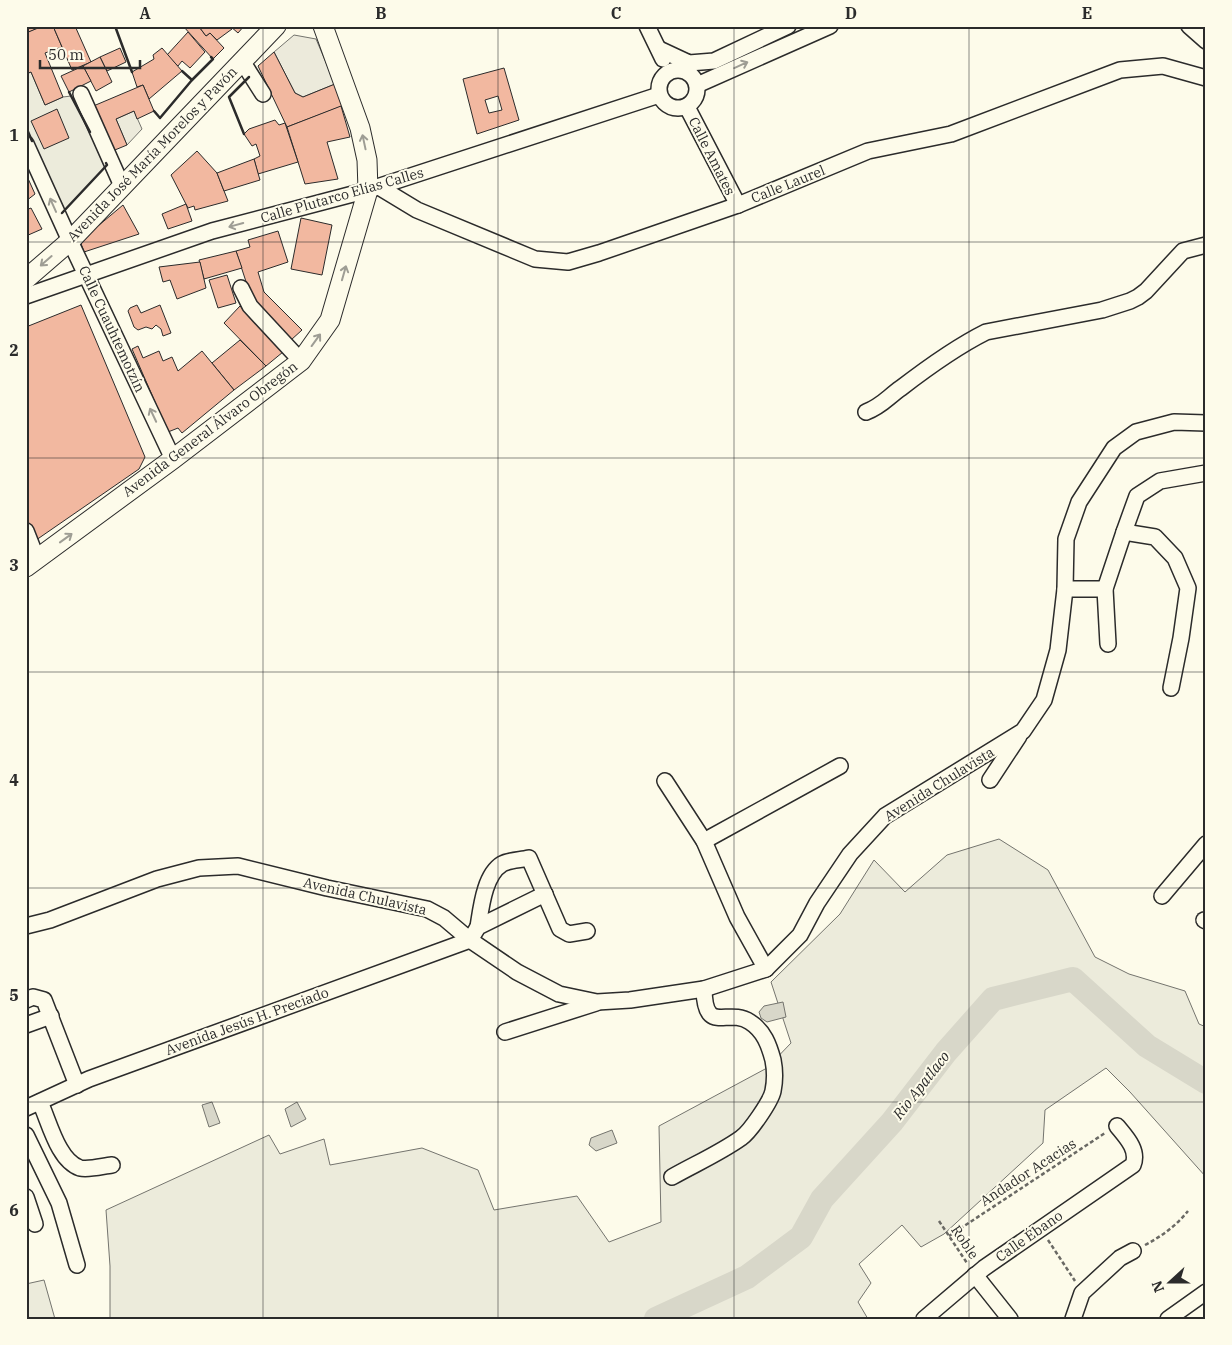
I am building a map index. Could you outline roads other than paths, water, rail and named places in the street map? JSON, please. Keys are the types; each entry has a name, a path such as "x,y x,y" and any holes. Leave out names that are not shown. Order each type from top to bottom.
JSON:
{"main road":[{"name":"Avenida José María Morelos y Pavón","path":"26,279 70,241 276,26"},
{"name":"Avenida General Álvaro Obregón","path":"32,563 173,459 301,361 330,320 373,188 360,128 324,26"}],"street":[{"path":"647,26 669,72"},
{"path":"659,49 689,63 714,61 788,26"},
{"path":"697,84 830,26"},
{"path":"1188,26 1206,41"},
{"path":"242,62 263,94"},
{"name":"Calle Laurel","path":"373,188 417,210 535,259 568,262 738,205 868,151 951,134 1120,70 1163,66 1206,78"},
{"path":"677,70 686,71 697,84 696,98 687,107 676,109 665,105 659,95 658,86 662,78 669,72 677,70"},
{"path":"81,94 122,186"},
{"name":"Calle Plutarco Elías Calles","path":"26,296 212,231 373,188 659,95"},
{"name":"Calle Amates","path":"687,107 738,205"},
{"name":"Calle Cuauhtemotzín","path":"27,146 173,459"},
{"path":"866,412 883,405 889,397 908,383 972,339 986,332 1102,310 1130,301 1146,291 1183,250 1206,245"},
{"path":"242,288 250,306 301,361"},
{"name":"Avenida Chulavista","path":"26,926 50,920 158,879 199,868 238,866 327,888 427,908 474,933 517,972 559,994 597,1002 630,1000 704,989 766,969 800,935 817,903 850,854 885,816 1023,731 1044,700 1058,650 1065,589 1066,539 1079,502 1114,448 1136,432 1174,422 1206,423"},
{"path":"1108,644 1105,589 1137,496 1160,481 1206,473"},
{"path":"26,531 32,563"},
{"path":"1124,532 1155,536 1175,558 1188,588 1171,688"},
{"path":"1065,589 1105,589"},
{"path":"990,780 1023,731"},
{"path":"704,841 840,766"},
{"path":"666,781 704,841 737,917 766,969"},
{"path":"1162,896 1206,844"},
{"path":"474,933 482,899 491,876 501,864 529,858 560,929 569,934 587,931"},
{"name":"Avenida Jesús H. Preciado","path":"33,1105 77,1084 474,933 545,894"},
{"path":"672,1178 743,1137 773,1092 775,1068 769,1044 749,1021 736,1017 720,1018 710,1015 704,1006 704,989"},
{"path":"26,1000 33,997 44,1000 77,1084"},
{"path":"505,1032 597,1002"},
{"path":"26,1025 51,1016"},
{"path":"33,1105 62,1154 69,1162 82,1168 112,1165"},
{"name":"Calle Ébano","path":"924,1319 975,1275 1133,1164 1136,1158 1135,1150 1117,1126"},
{"path":"26,1135 59,1203 77,1265"},
{"path":"26,1196 35,1224"},
{"path":"1073,1319 1082,1293 1120,1258 1133,1251"},
{"path":"975,1275 1010,1319"},
{"path":"1168,1319 1206,1292"}],"waterway":[{"name":"Rio Apatlaco","path":"656,1319 747,1277 801,1237 822,1199 892,1122 946,1052 993,999 1073,979 1147,1046 1206,1082"}]}
